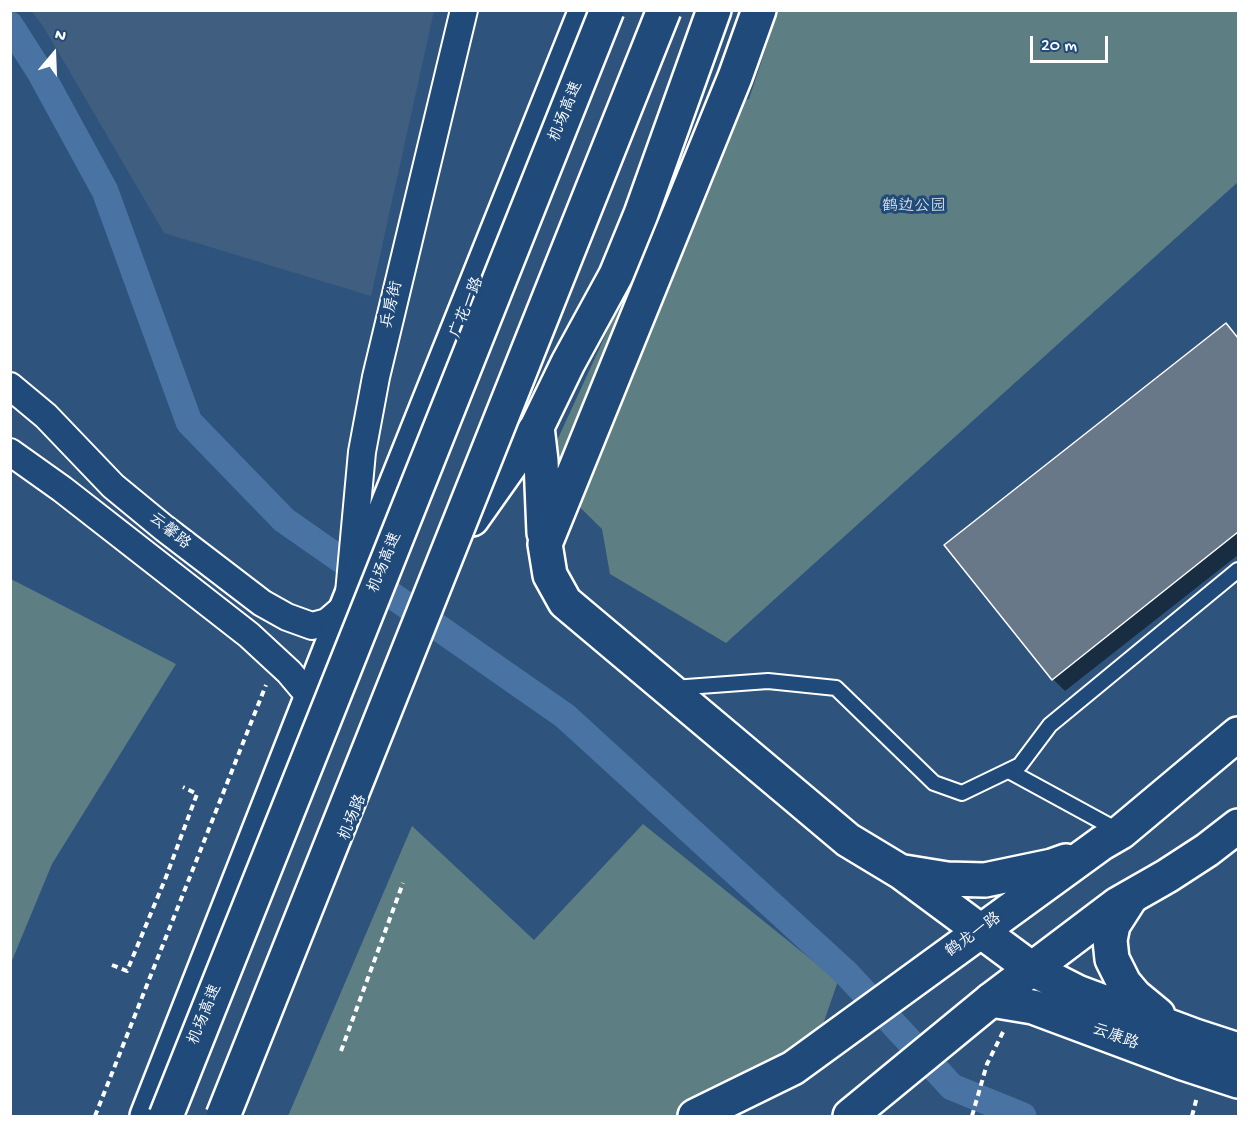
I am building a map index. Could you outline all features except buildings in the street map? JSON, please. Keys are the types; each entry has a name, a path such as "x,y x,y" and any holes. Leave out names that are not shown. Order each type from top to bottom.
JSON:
{"main road":[{"name":"广花一路","path":"348,602 369,515 586,10"},
{"name":"机场高速","path":"166,1116 607,10"},
{"path":"223,1116 664,10"},
{"path":"472,519 589,222 676,10"},
{"path":"472,519 537,427 568,363 616,275 641,214 714,10"},
{"path":"545,544 735,77 759,10"},
{"name":"云康路","path":"537,427 545,544 550,575 565,602 848,840 901,872 1032,969 1077,992 1239,1050"},
{"name":"机场路","path":"235,1116 472,519"},
{"path":"147,1116 348,602"},
{"name":"鹤龙一路","path":"695,1116 794,1068 1112,838 1239,734"},
{"path":"850,1116 991,1000 1118,904 1177,870 1239,826"},
{"path":"901,872 947,879 985,879 1052,866 1082,855 1112,838"},
{"path":"1131,897 1113,925 1110,940 1112,959 1124,983 1135,996 1176,1029"},
{"name":"云康路","path":"991,1000 1033,1007 1239,1081"}],"street":[{"name":"兵房街","path":"369,515 362,452 376,378 464,10"},
{"name":"云馨路","path":"10,386 46,416 113,486 262,603 287,617 312,626 327,622 348,602"},
{"name":"云馨路","path":"10,452 249,635 311,698"}],"lane":[{"path":"669,688 768,681 836,688 934,783 963,793 1020,765 1050,725 1239,570"},
{"path":"1009,771 1112,838"}],"path":[{"path":"95,1116 276,660"},
{"path":"112,965 127,971 166,877 197,794 183,787"},
{"path":"341,1051 403,883"},
{"path":"972,1116 987,1064"}],"shaded area":[{"path":"31,11 434,11 371,296 164,233 43,26"}],"green space":[{"name":"鹤边公园","path":"778,11 1238,11 1238,182 726,643 610,574 602,529 543,471 709,110 749,99"},
{"path":"11,579 176,664 52,864 11,963"},
{"path":"643,824 838,981 820,1033 725,1116 288,1116 412,826 534,940"}],"waterway":[{"path":"10,25 40,72 105,191 189,422 284,520 565,716 846,973 952,1087 1023,1116"}]}
